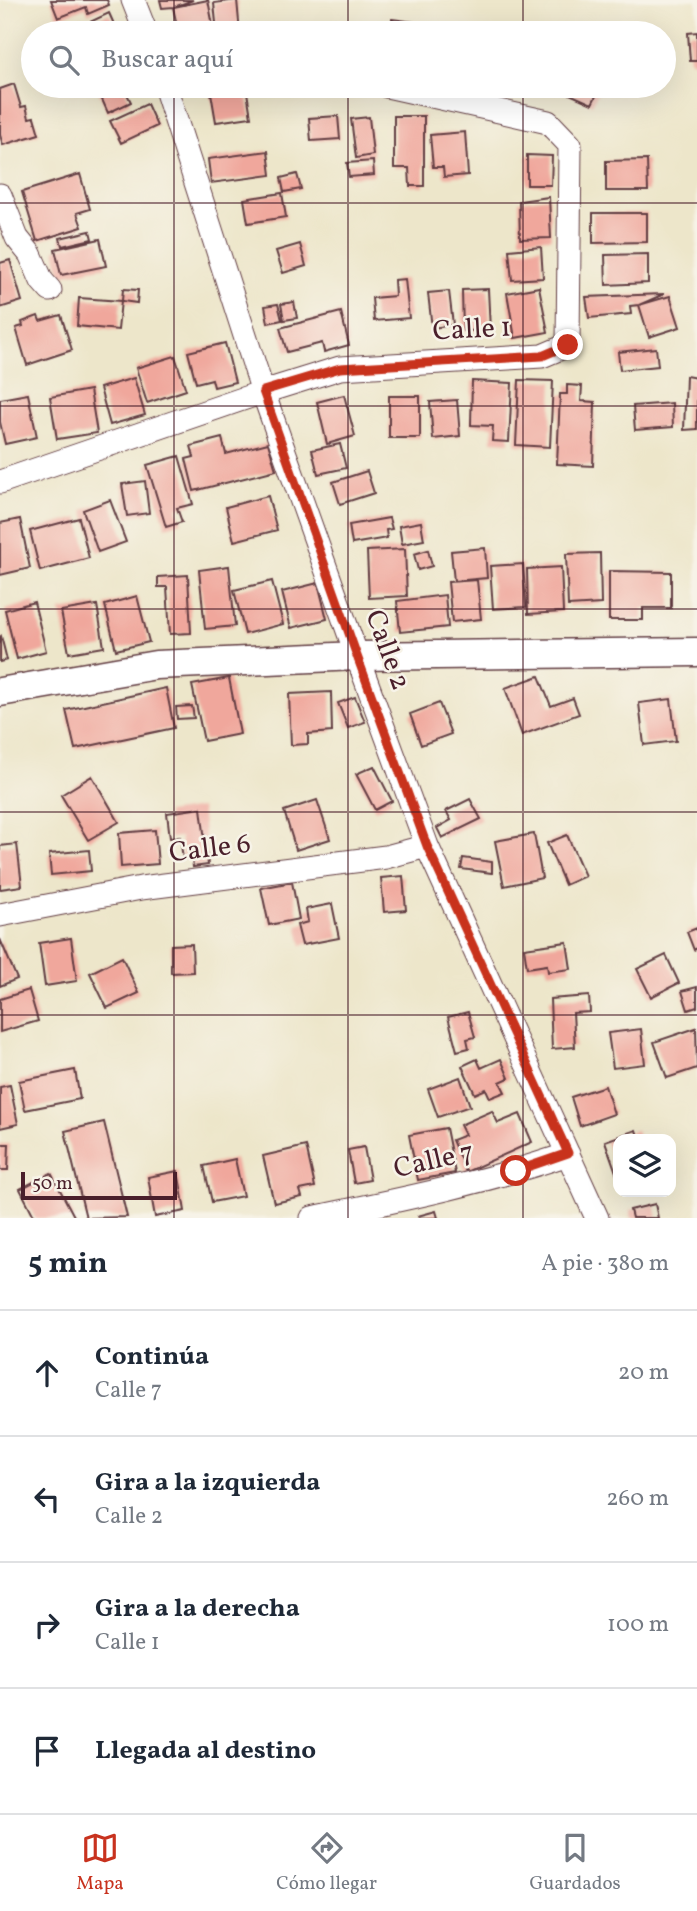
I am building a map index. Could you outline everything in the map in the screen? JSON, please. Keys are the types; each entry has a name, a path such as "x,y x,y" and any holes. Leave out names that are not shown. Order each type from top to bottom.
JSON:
{"street":[{"path":"134,0 142,21"},
{"name":"Calle 2","path":"168,98 263,391 427,846 597,1218"},
{"name":"Calle 1","path":"0,482 263,391 340,368 542,356 568,345 570,145 548,122 441,98"},
{"path":"0,195 17,238 30,254 42,281 50,290"},
{"path":"0,692 156,665 357,656 697,652"},
{"name":"Calle 6","path":"0,915 141,888 386,857 427,846"},
{"name":"Calle 7","path":"312,1218 418,1196 516,1171 568,1153"}],"building":[{"path":"51,0 107,0 109,5 88,14 86,7 58,18"},
{"path":"160,0 193,0 174,7 208,0 212,21 176,21 173,7 162,8"},
{"path":"237,0 239,21 216,21 214,3"},
{"path":"109,13 113,21 92,21"},
{"path":"697,32 697,61 690,61 688,33"},
{"path":"14,84 21,107 26,106 29,118 34,117 39,134 3,145 0,135 0,89"},
{"path":"101,98 129,98 131,102 108,113"},
{"path":"212,98 248,98 251,117 216,122"},
{"path":"579,98 595,98 592,104"},
{"path":"147,104 157,126 121,143 110,121"},
{"path":"338,116 340,139 311,141 309,118"},
{"path":"394,116 424,116 424,186 410,186 409,168 394,168"},
{"path":"369,117 373,155 356,158 351,119"},
{"path":"465,132 468,175 444,177 443,167 433,167 430,135"},
{"path":"268,151 271,175 211,183 208,159"},
{"path":"527,155 552,156 551,185 527,185"},
{"path":"647,160 648,191 606,191 606,161"},
{"path":"373,161 374,175 349,177 347,163"},
{"path":"80,174 90,209 77,213 82,227 37,241 22,192"},
{"path":"297,174 301,189 284,192 281,178"},
{"path":"282,193 286,217 248,223 244,199"},
{"path":"549,197 551,238 520,239 519,201"},
{"path":"593,213 647,213 647,242 593,243"},
{"path":"90,231 92,239 62,246 60,238"},
{"path":"100,239 106,266 61,275 55,249"},
{"path":"300,244 306,266 283,273 276,251"},
{"path":"541,247 543,278 512,280 509,250"},
{"path":"648,254 648,283 606,285 605,255"},
{"path":"10,260 22,301 0,308 0,263"},
{"path":"405,279 409,318 374,321 372,298 395,296 394,280"},
{"path":"539,287 548,332 515,338 507,293"},
{"path":"123,289 138,290 137,303 122,301"},
{"path":"488,289 490,330 463,331 462,290"},
{"path":"449,291 453,325 432,328 428,293"},
{"path":"664,294 630,306 631,314 589,318 586,297"},
{"path":"670,296 680,327 649,337 639,305"},
{"path":"79,298 121,301 118,330 77,326"},
{"path":"294,302 297,318 284,320 281,304"},
{"path":"278,304 282,320 268,323 265,306"},
{"path":"341,312 349,345 324,352 322,343 287,352 280,328"},
{"path":"61,315 72,350 27,365 16,328 23,326 22,322 38,316 40,321"},
{"path":"225,343 235,382 214,387 212,379 196,383 188,352"},
{"path":"656,348 658,366 620,370 618,352"},
{"path":"175,356 186,390 147,403 136,368"},
{"path":"686,376 697,378 697,429 684,430"},
{"path":"134,378 145,415 110,425 100,388"},
{"path":"519,380 553,381 550,447 516,445"},
{"path":"472,381 512,383 509,442 492,441 493,426 471,425"},
{"path":"567,385 582,386 581,401 595,402 593,466 557,464 560,394 567,394"},
{"path":"90,390 97,433 57,439 50,397"},
{"path":"28,394 37,437 5,444 0,422 0,399"},
{"path":"344,395 355,436 327,444 317,402"},
{"path":"389,396 420,396 420,438 389,438"},
{"path":"457,400 460,436 433,439 430,402"},
{"path":"672,403 673,427 635,430 633,406"},
{"path":"222,438 226,454 268,443 276,470 194,491 186,459 194,457 191,446"},
{"path":"340,444 346,468 318,474 312,450"},
{"path":"179,456 193,504 177,508 182,522 166,527 147,465"},
{"path":"367,471 374,493 340,504 333,482"},
{"path":"145,481 149,513 127,516 122,484"},
{"path":"268,496 277,530 234,541 226,507"},
{"path":"110,500 126,542 98,552 83,510"},
{"path":"79,518 89,558 40,571 30,531"},
{"path":"389,518 392,529 386,530 387,538 352,544 349,525"},
{"path":"20,519 30,568 0,575 0,523"},
{"path":"421,522 424,540 402,544 399,526"},
{"path":"485,548 487,578 454,581 451,551"},
{"path":"405,549 407,596 369,598 367,551"},
{"path":"428,550 432,566 418,570 414,554"},
{"path":"600,553 601,604 568,606 566,554"},
{"path":"523,564 526,607 493,609 490,566"},
{"path":"229,566 235,626 205,629 199,570"},
{"path":"561,567 563,612 528,614 527,569"},
{"path":"609,571 671,572 671,608 643,608 643,620 609,620"},
{"path":"188,575 191,633 170,634 167,587 158,587 158,577"},
{"path":"477,580 481,619 452,622 448,582"},
{"path":"272,581 283,624 245,634 234,590"},
{"path":"318,583 327,619 291,628 282,592"},
{"path":"445,595 448,627 400,632 397,601"},
{"path":"137,596 149,642 116,650 105,605"},
{"path":"34,602 46,651 17,659 5,610"},
{"path":"97,605 104,647 69,653 61,611"},
{"path":"0,637 7,660 0,662"},
{"path":"539,676 551,706 573,698 579,714 522,735 505,688"},
{"path":"229,678 240,734 204,741 192,685"},
{"path":"166,688 174,728 75,749 66,710"},
{"path":"331,692 332,732 308,734 308,744 291,745 289,694"},
{"path":"355,697 365,722 348,728 338,703"},
{"path":"671,699 676,741 644,745 639,703"},
{"path":"439,703 451,734 421,745 410,714"},
{"path":"192,706 194,718 177,719 176,707"},
{"path":"374,766 392,801 375,810 356,774"},
{"path":"92,776 119,822 88,840 61,795"},
{"path":"470,799 481,819 442,838 437,828 451,820 446,811"},
{"path":"317,800 330,839 296,850 284,811"},
{"path":"201,808 208,865 193,867 192,858 183,859 180,837 170,838 167,813"},
{"path":"155,830 158,864 121,867 119,833"},
{"path":"534,834 542,878 504,886 495,841"},
{"path":"567,835 585,876 565,885 547,843"},
{"path":"17,844 22,886 0,889 0,846"},
{"path":"89,850 91,871 51,875 49,854"},
{"path":"463,858 492,862 492,873 461,869"},
{"path":"403,876 406,910 384,912 381,878"},
{"path":"292,882 299,919 269,925 261,888"},
{"path":"332,904 339,938 302,945 297,925 308,922 306,909"},
{"path":"697,928 697,948 694,950 687,932"},
{"path":"71,938 77,981 45,986 39,943"},
{"path":"0,939 17,979 0,986"},
{"path":"567,942 571,969 548,972 547,965 527,968 524,948"},
{"path":"192,944 193,972 171,973 171,945"},
{"path":"666,955 679,983 651,997 637,969"},
{"path":"122,957 139,993 107,1008 90,973"},
{"path":"697,987 697,1007 688,1010 682,991"},
{"path":"29,990 38,1021 0,1032 0,999"},
{"path":"589,996 590,1012 573,1013 575,1047 552,1049 550,999"},
{"path":"468,1012 475,1037 467,1039 469,1048 457,1051 448,1017"},
{"path":"696,1028 697,1068 667,1078 654,1042"},
{"path":"641,1029 645,1064 613,1068 608,1033"},
{"path":"477,1059 481,1068 501,1059 509,1078 500,1082 505,1092 490,1098 486,1089 475,1094 462,1066"},
{"path":"75,1070 80,1099 25,1110 19,1081"},
{"path":"460,1077 470,1106 438,1117 428,1089"},
{"path":"10,1085 18,1124 0,1128 0,1087"},
{"path":"605,1086 614,1114 580,1126 571,1097"},
{"path":"492,1111 498,1123 520,1114 532,1142 466,1172 452,1140 465,1135 460,1125"},
{"path":"104,1122 127,1217 86,1218 65,1131"},
{"path":"446,1128 455,1173 418,1180 409,1135"},
{"path":"613,1138 613,1164 605,1141"},
{"path":"0,1144 9,1144 8,1170 0,1170"},
{"path":"306,1146 315,1187 300,1190 302,1197 274,1203 263,1156"},
{"path":"364,1147 370,1180 354,1183 348,1150"},
{"path":"235,1159 243,1196 212,1202 204,1166"},
{"path":"178,1171 185,1211 155,1217 148,1177"},
{"path":"51,1173 75,1218 35,1218 20,1189"},
{"path":"655,1204 658,1218 632,1218 630,1210"},
{"path":"436,1211 438,1218 418,1216"}],"route":[{"path":"516,1171 568,1153 427,846 263,391 340,368 542,356 568,345"}]}
